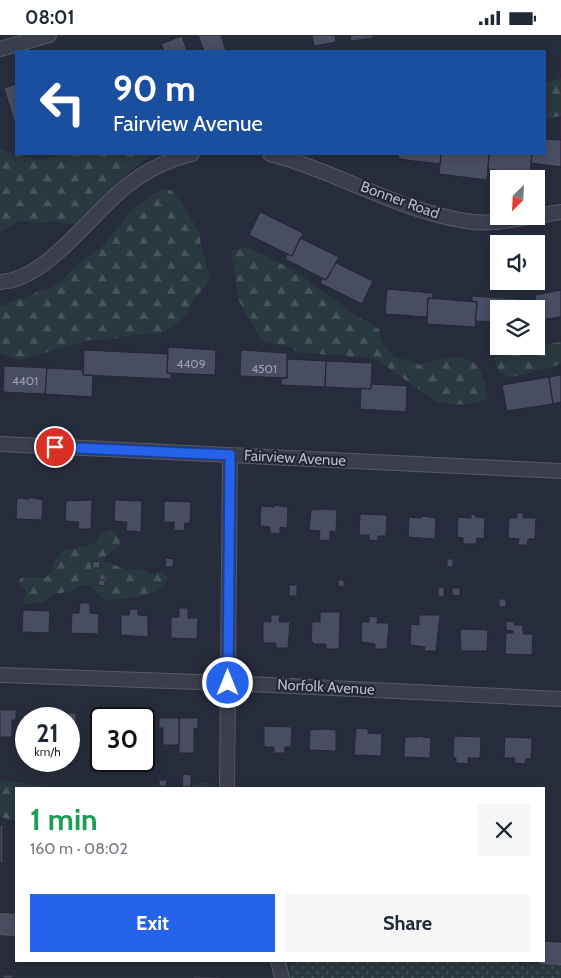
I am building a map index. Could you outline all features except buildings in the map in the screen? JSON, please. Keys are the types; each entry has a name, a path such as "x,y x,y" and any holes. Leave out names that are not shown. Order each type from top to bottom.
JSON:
{"main road":[{"path":"0,924 15,925"},
{"path":"545,953 561,954"}],"street":[{"path":"0,49 49,35"},
{"path":"0,282 10,282 32,272 52,257 123,189 149,171 174,158 188,155"},
{"name":"Bonner Road","path":"274,155 438,215 467,221 490,222"},
{"name":"Bonner Road","path":"545,214 561,212"},
{"name":"Fairview Avenue","path":"0,444 561,471"},
{"path":"227,787 230,455"},
{"name":"Norfolk Avenue","path":"0,675 228,683 561,699"},
{"path":"278,962 282,978"}],"green space":[{"path":"561,78 561,116 546,119 546,83"},
{"path":"0,148 15,155 42,160 60,155 154,155 147,158 114,184 94,207 75,223 68,225 58,221 36,223 20,221 0,232"},
{"path":"166,189 172,191 200,233 200,241 209,275 207,284 178,323 161,333 89,340 19,360 0,353 0,305 3,306 50,288 61,281 84,259 102,247 132,210 153,194"},
{"path":"246,247 292,269 351,312 379,329 381,341 394,357 419,365 451,357 473,362 481,372 487,399 462,405 443,403 436,401 377,360 341,354 297,352 290,347 262,341 239,301 231,251"},
{"path":"561,342 561,363 524,375 510,377 500,373 495,358 499,355 545,355 545,344"},
{"path":"111,529 121,540 118,547 109,553 105,563 110,563 126,570 139,569 153,574 163,572 168,578 163,585 149,594 106,601 91,585 84,585 71,591 54,594 45,602 23,603 26,590 18,582 22,577 45,578 51,572 53,563 62,551 94,544 101,534"},
{"path":"0,780 46,787 15,787 15,821 0,817"},
{"path":"206,782 211,787 184,787"},
{"path":"289,962 502,962 561,965 561,978 291,978"}],"route":[{"path":"55,447 230,455 228,683"}]}
